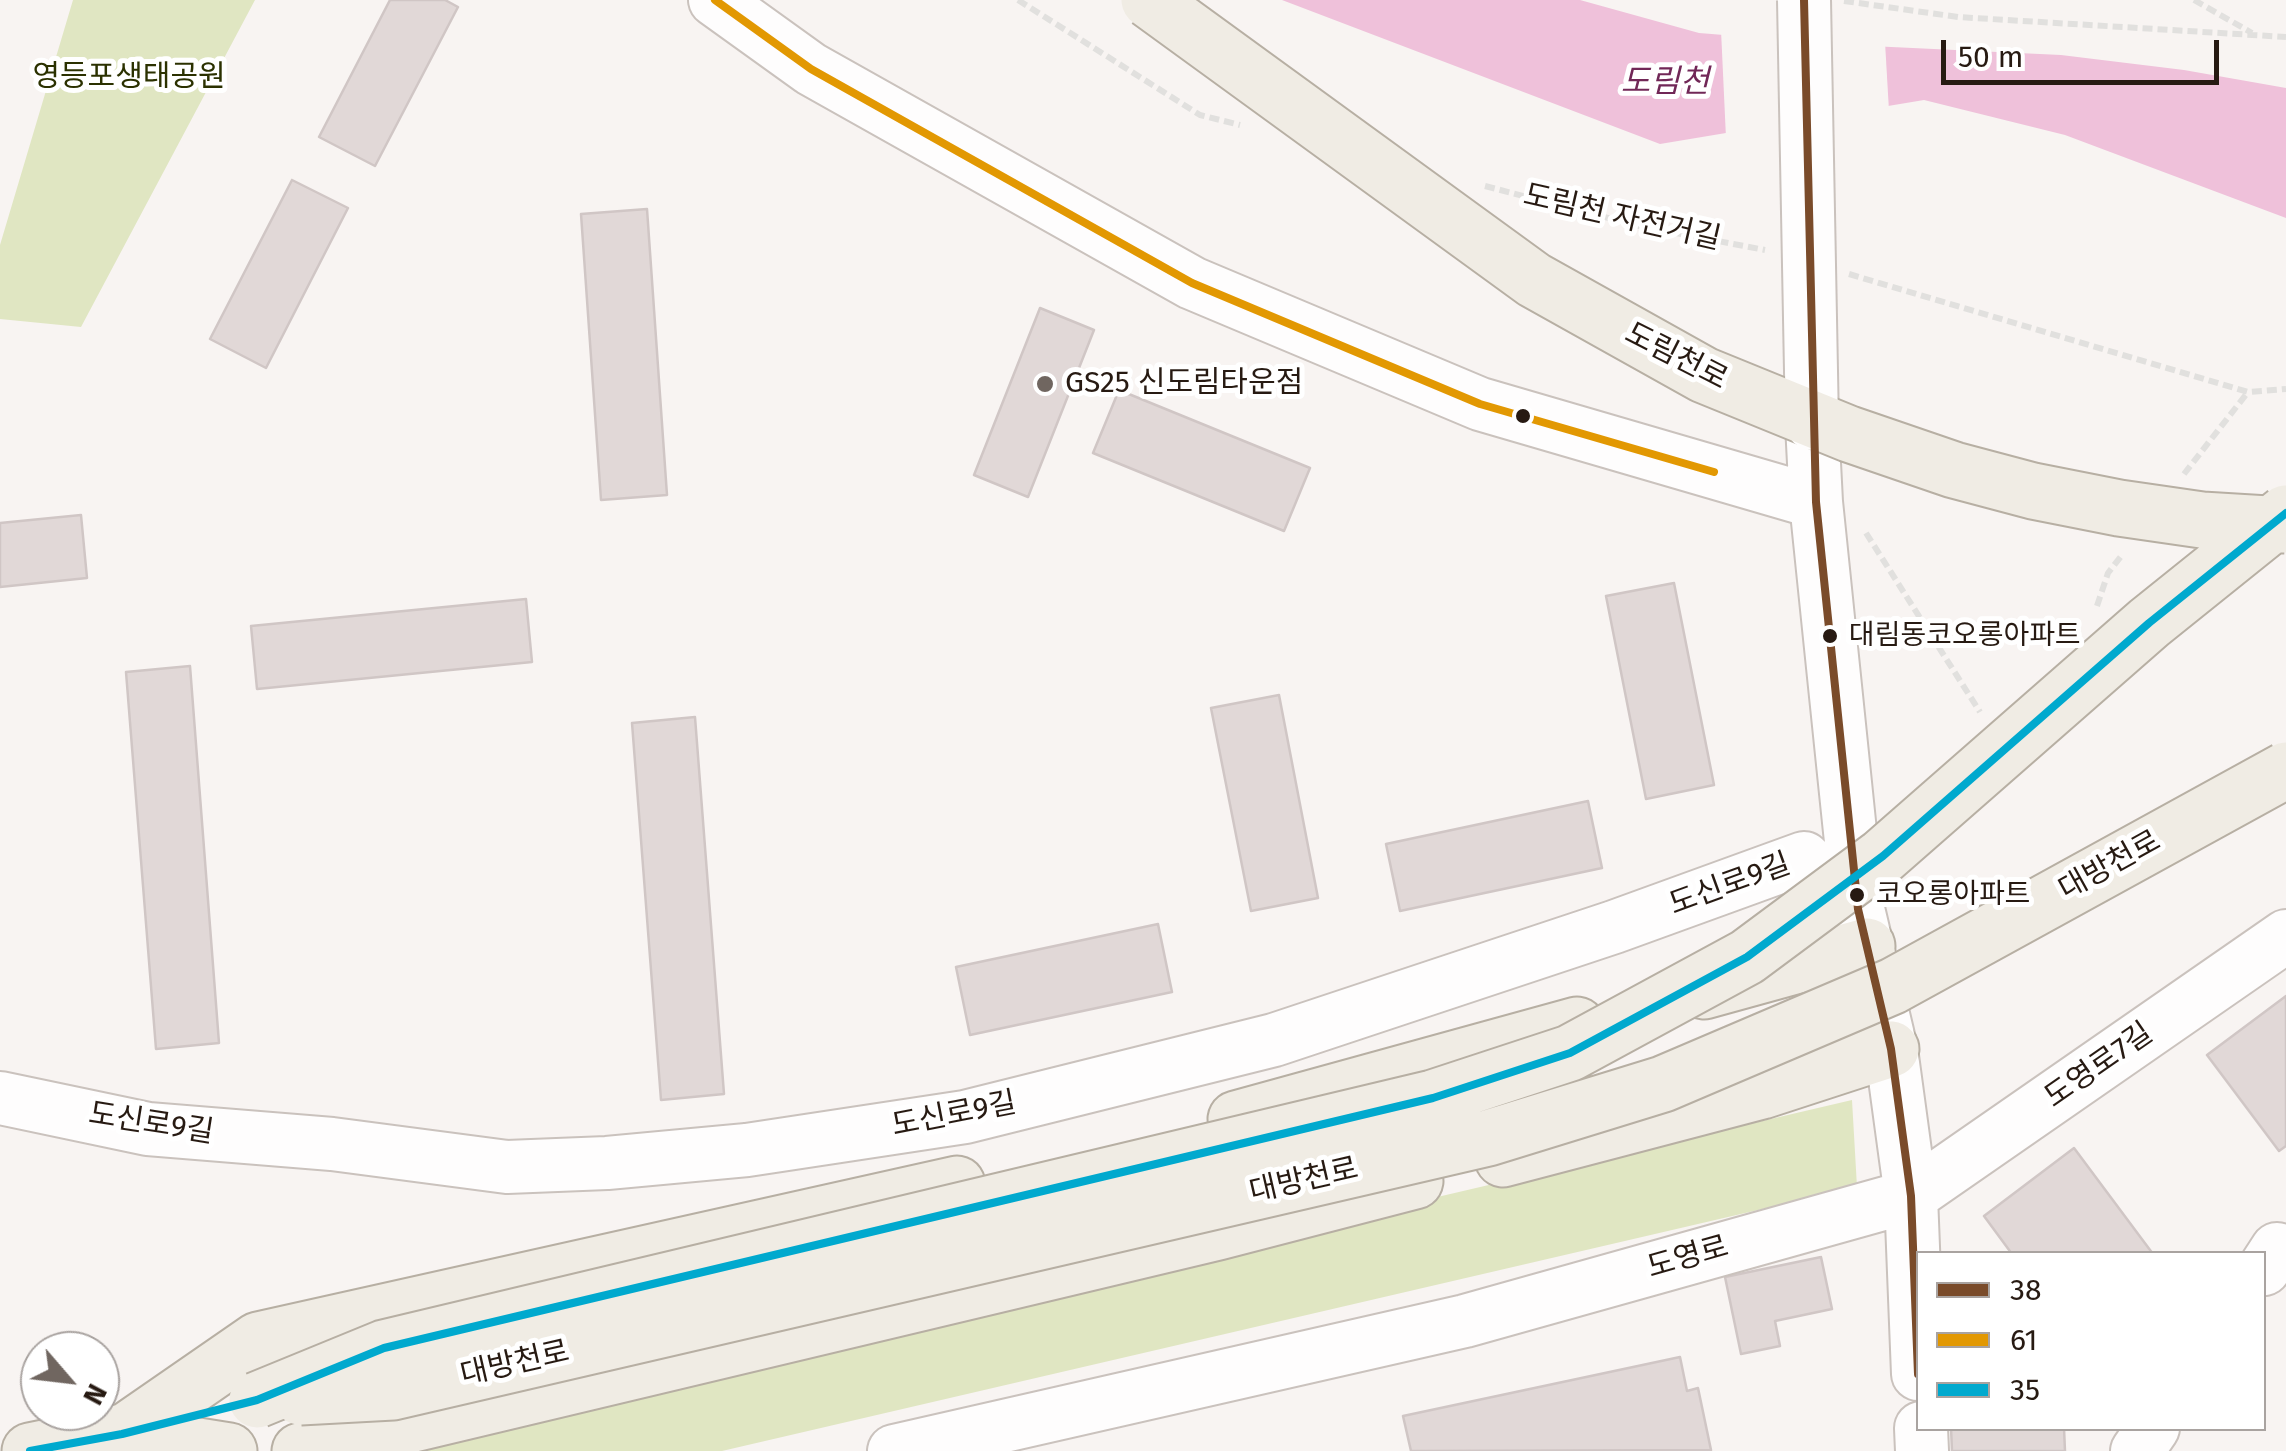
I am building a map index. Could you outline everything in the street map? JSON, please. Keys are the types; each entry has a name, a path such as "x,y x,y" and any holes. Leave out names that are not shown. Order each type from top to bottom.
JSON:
{"main road":[{"name":"도림천로","path":"1149,0 1534,280 1704,375 1849,434 1954,470 2034,491 2202,520 2286,525"},
{"name":"대방천로","path":"30,1451 102,1441 257,1400 384,1348 1433,1098 1570,1053 1748,957 1883,856 2149,623 2286,513"},
{"name":"대방천로","path":"257,1400 393,1392 1488,1138 1558,1117 1664,1084 1892,986 2286,770"},
{"path":"102,1441 258,1340 1184,1134 1863,928"},
{"path":"300,1451 1218,1232 1762,1091 1890,1049"},
{"path":"102,1441 229,1451"}],"street":[{"path":"715,0 811,68 1192,283 1480,404 1836,509"},
{"path":"1804,0 1812,424 1836,509 1863,928 1890,1049 1911,1196 1916,1323"},
{"name":"도신로9길","path":"0,1098 148,1129 332,1144 507,1168 606,1164 747,1150 966,1116 1274,1040 1804,858 1863,928"},
{"name":"도영로7길","path":"1911,1196 2286,936"},
{"name":"도영로","path":"894,1451 1465,1321 1911,1196"}],"path":[{"path":"1018,0 1200,115 1256,129"},
{"path":"1836,0 1958,17 2286,37"},
{"path":"2194,0 2253,34"},
{"name":"도림천 자전거길","path":"1479,185 1639,226 1772,251"},
{"path":"1848,274 2248,392 2286,389"},
{"path":"2178,482 2248,392"},
{"path":"1836,509 1981,713"},
{"path":"2092,620 2108,573 2131,543"}],"green space":[{"name":"영등포생태공원","path":"73,0 255,0 81,327 0,319 0,245"},
{"path":"1852,1100 1857,1187 722,1451 352,1451"}],"water":[{"name":"도림천","path":"1282,0 1580,0 1699,33 2061,55 2184,70 2286,88 2286,218 2065,135 1924,100 1660,144"}],"pier":[{"path":"1721,30 1885,42 1889,111 1726,138"}],"building":[{"path":"390,0 445,0 458,7 375,166 319,137"},
{"path":"292,180 348,208 266,368 210,339"},
{"path":"647,209 667,495 601,500 581,214"},
{"path":"1040,308 1094,330 1028,497 974,475"},
{"path":"1119,390 1310,468 1284,531 1093,453"},
{"path":"81,515 87,578 0,587 0,523"},
{"path":"1674,583 1714,785 1646,799 1606,596"},
{"path":"526,599 532,662 257,689 251,626"},
{"path":"190,666 219,1043 156,1049 126,672"},
{"path":"1279,695 1318,898 1251,911 1211,708"},
{"path":"695,717 724,1094 661,1100 632,723"},
{"path":"1588,801 1602,868 1400,911 1386,844"},
{"path":"1158,924 1172,992 970,1035 956,967"},
{"path":"2286,996 2286,1146 2279,1151 2207,1055"},
{"path":"2074,1148 2151,1251 2010,1251 1984,1216"},
{"path":"1821,1257 1832,1309 1775,1321 1780,1346 1741,1354 1725,1277"},
{"path":"1680,1357 1687,1391 1698,1388 1711,1450 1411,1451 1403,1416"},
{"path":"1951,1431 2064,1431 2065,1451 1952,1451"}],"transit line":[{"name":"61","path":"715,0 811,69 1192,283 1480,404 1714,472"},
{"name":"38","path":"1804,0 1816,502 1858,909 1891,1049 1911,1196 1916,1323"},
{"name":"35","path":"30,1451 122,1434 257,1400 384,1348 1433,1098 1570,1053 1747,957 1883,856 2149,623 2286,513"}],"place":[{"name":"GS25 신도림타운점","path":"1045,384"},
{"name":"대림동코오롱아파트","path":"1830,636"},
{"name":"코오롱아파트","path":"1857,895"}]}
